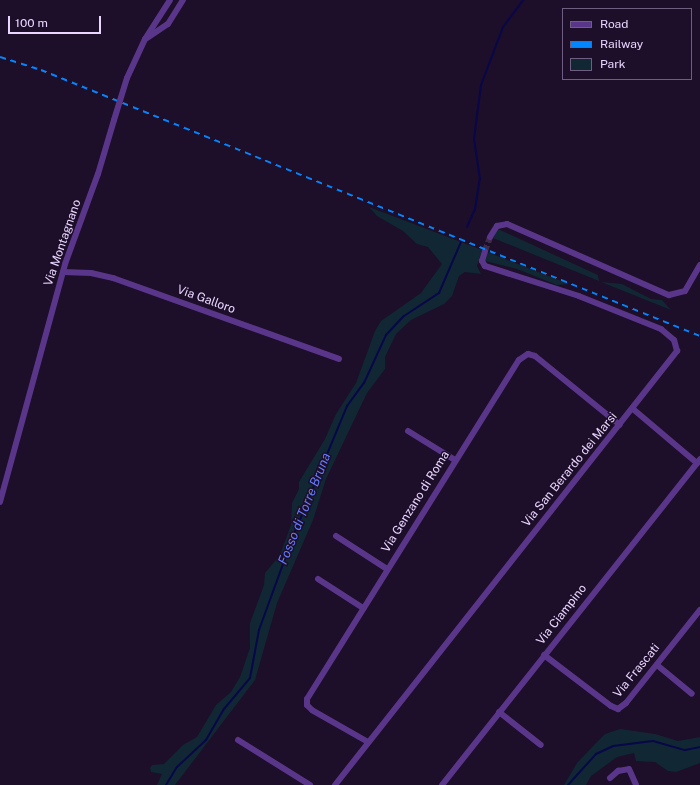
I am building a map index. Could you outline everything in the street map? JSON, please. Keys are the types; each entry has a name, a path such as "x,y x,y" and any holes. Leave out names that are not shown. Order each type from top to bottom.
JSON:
{"street":[{"name":"Via Montagnano","path":"0,502 63,272 98,174 127,78 145,39 170,0"},
{"path":"145,39 168,24 183,0"},
{"path":"490,238 497,226 507,224 669,295 685,291 700,265"},
{"name":"Via San Berardo dei Marsi","path":"335,785 676,355 677,347 673,338 661,329 583,297 488,268 482,263 485,251"},
{"name":"Via Galloro","path":"63,272 95,273 113,278 339,359"},
{"name":"Via Genzano di Roma","path":"368,742 315,712 306,703 387,569 516,364 528,354 535,356 620,425"},
{"path":"633,409 698,461"},
{"path":"408,431 455,460"},
{"name":"Via Ciampino","path":"444,784 499,712 698,461"},
{"path":"336,536 387,569"},
{"path":"318,579 363,608"},
{"name":"Via Frascati","path":"544,655 616,709 625,705 700,610"},
{"path":"657,665 692,694"},
{"path":"499,712 541,745"},
{"path":"238,740 310,785"},
{"path":"610,778 618,771 629,769 636,785"}],"green space":[{"path":"369,207 482,250 477,266 481,274 465,272 459,276 452,296 444,304 411,320 396,334 385,357 385,369 367,393 326,479 313,520 277,603 255,680 175,785 157,785 162,774 151,772 150,768 152,765 164,764 183,745 197,737 216,705 231,692 240,677 250,648 250,623 264,585 265,573 280,555 291,525 292,503 299,489 299,482 325,439 336,414 356,383 375,331 381,321 421,293 442,264 428,247 417,244 403,231 377,216"},
{"path":"498,229 598,275 599,281 493,238"},
{"path":"487,252 569,284 557,285 517,269 485,261"},
{"path":"601,282 622,284 651,299 662,300 671,310"},
{"path":"620,729 655,734 678,741 700,737 700,763 676,772 668,771 655,762 636,761 634,753 617,757 591,776 586,785 564,785 577,763 605,734"}],"waterway":[{"name":"Fosso di Torre Bruna","path":"467,227 475,209 480,179 474,139 481,85 503,27 523,0"},
{"name":"Fosso di Torre Bruna","path":"166,785 177,767 206,740 224,709 250,678 259,630 294,534 347,406 364,383 386,335 404,316 439,293 461,242"},
{"path":"568,785 596,754 613,746 653,741 685,750 700,747"}],"tunnel":[{"path":"485,251 490,237"}],"railway":[{"path":"0,57 41,70 700,336"}]}
